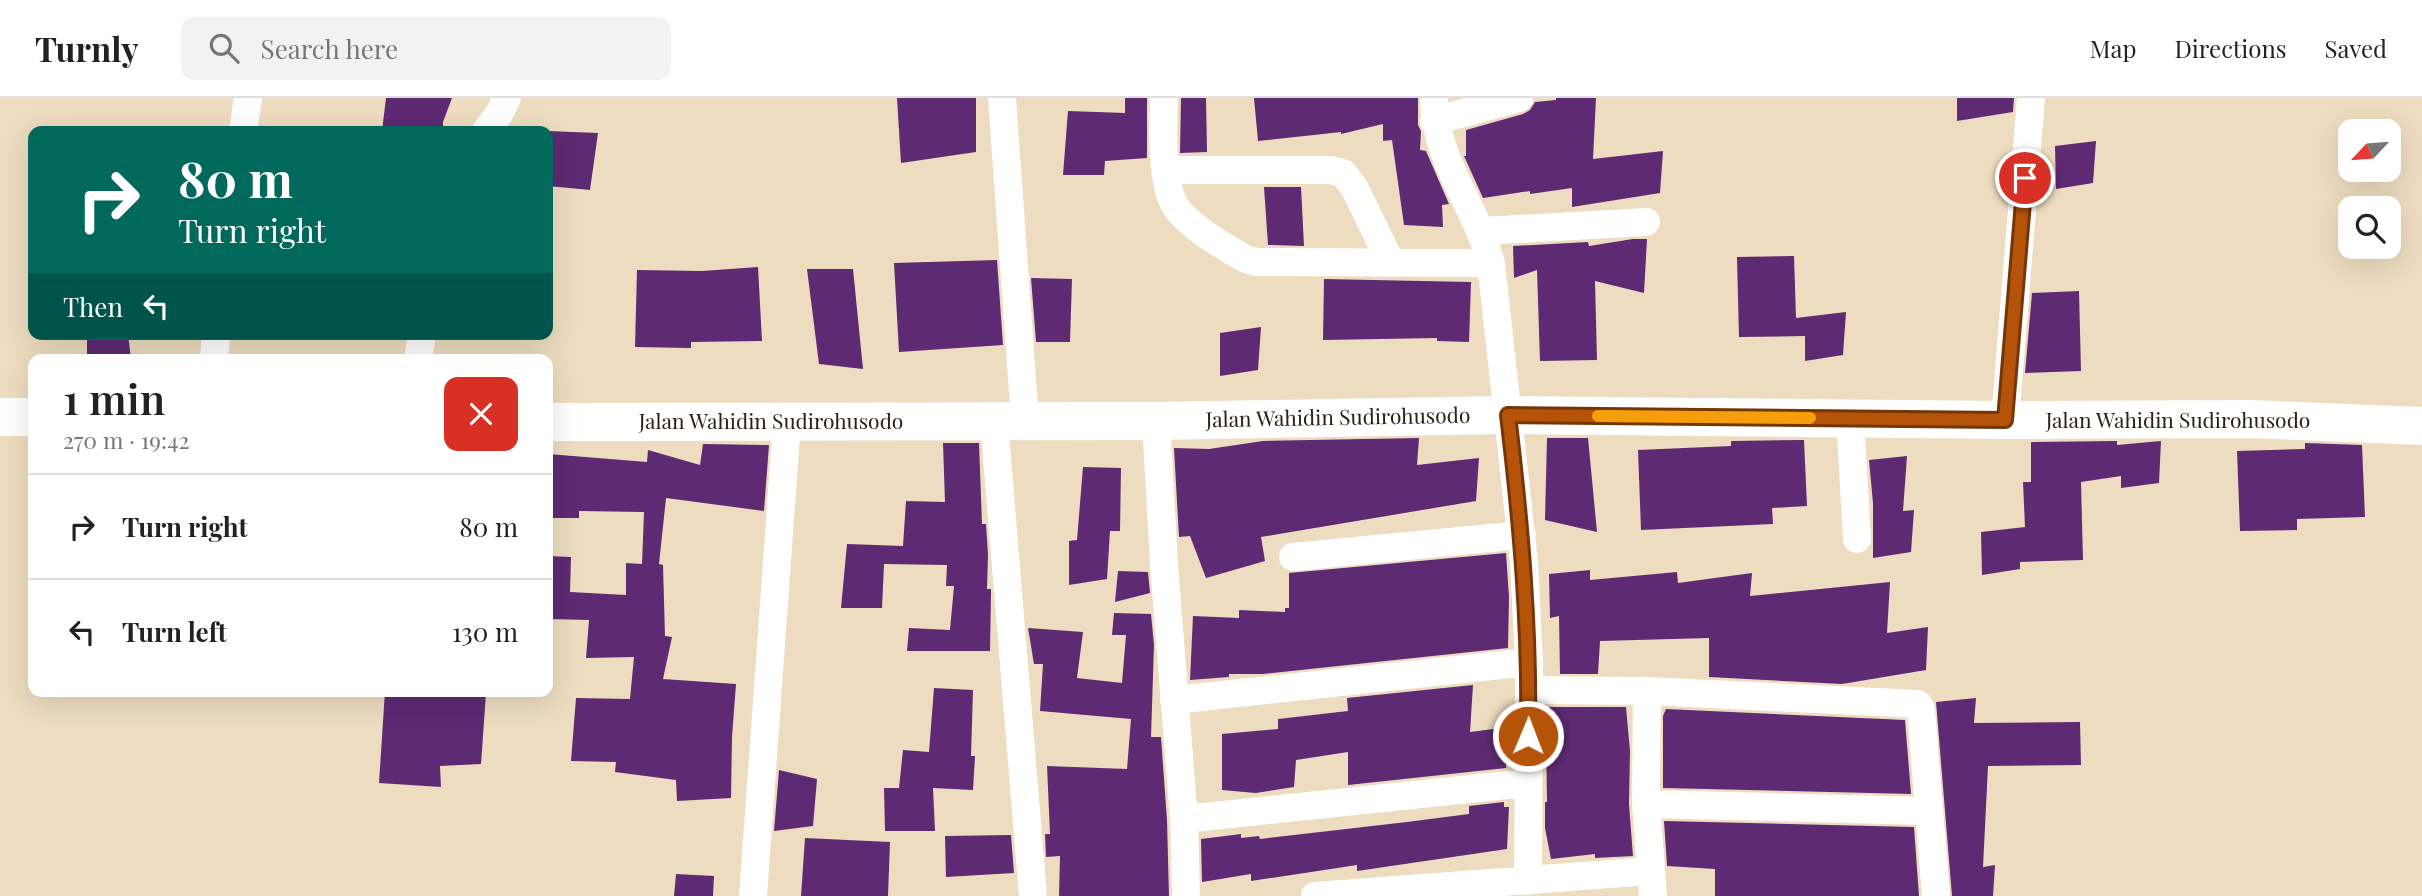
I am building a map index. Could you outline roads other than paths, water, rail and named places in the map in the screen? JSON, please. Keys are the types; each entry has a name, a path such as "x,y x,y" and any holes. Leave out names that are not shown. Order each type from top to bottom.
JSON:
{"highway":[{"name":"Jalan Wahidin Sudirohusodo","path":"553,422 1156,421 1508,415 2005,420 2248,419 2422,426"},
{"path":"0,417 28,417"}],"street":[{"path":"244,126 248,98"},
{"path":"489,126 507,98"},
{"path":"1002,98 1010,421 1033,896"},
{"path":"1164,98 1166,170 1171,196 1184,216 1246,259 1255,262 1491,263"},
{"path":"1519,98 1434,109 1441,150 1481,231 1491,263 1522,535 1529,662 1527,783 1544,886"},
{"path":"2005,420 2031,98"},
{"path":"1166,170 1330,170 1343,173 1354,187 1391,263"},
{"path":"1481,231 1646,222"},
{"path":"1850,418 1857,539"},
{"path":"1156,421 1164,565 1184,819 1186,896"},
{"path":"753,896 787,422"},
{"path":"1293,557 1522,535"},
{"path":"1174,700 1529,662"},
{"path":"1529,690 1647,691 1918,705 1921,710 1936,896"},
{"path":"1315,896 1652,884 1646,804 1647,691"},
{"path":"1184,819 1527,783"},
{"path":"1646,804 1929,811"}]}
